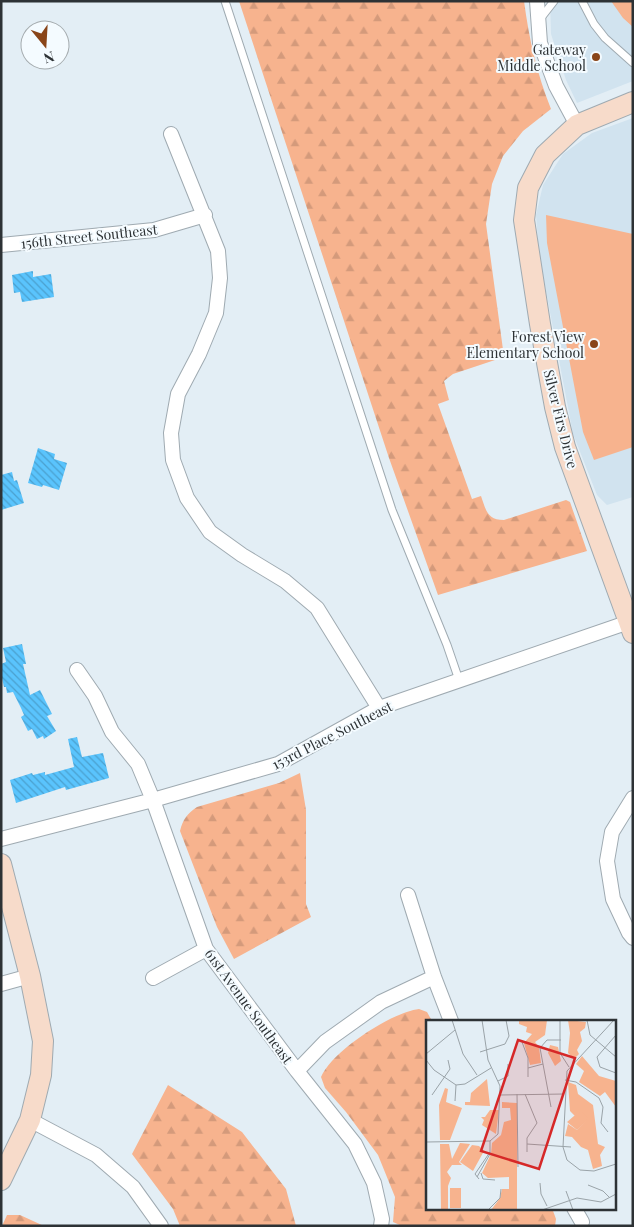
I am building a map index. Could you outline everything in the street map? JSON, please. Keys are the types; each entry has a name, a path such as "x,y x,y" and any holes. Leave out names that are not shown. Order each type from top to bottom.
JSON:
{"street":[{"path":"537,1 540,43 556,86 578,126 633,102"},
{"name":"Silver Firs Drive","path":"578,126 544,155 528,188 524,220 543,342 555,408 565,447 631,627"},
{"path":"170,134 218,251 220,278 216,313 199,354 178,394 171,433 173,460 187,498 210,532 242,555 285,581 316,608 379,708"},
{"name":"156th Street Southeast","path":"1,245 154,230 204,215"},
{"name":"153rd Place Southeast","path":"1,840 153,800 278,764 379,708 459,680 631,627"},
{"name":"61st Avenue Southeast","path":"78,670 95,696 112,732 138,764 153,800 206,949 297,1071 355,1144 374,1183 382,1219 381,1226"},
{"path":"633,798 612,832 607,861 613,899 628,933 633,938"},
{"path":"1,864 30,976 43,1041 41,1075 30,1120 1,1180"},
{"path":"408,895 450,1020"},
{"path":"153,978 206,949"},
{"path":"1,984 30,976"},
{"path":"297,1071 326,1042 381,1002 434,977"},
{"path":"30,1120 96,1155 133,1187 161,1226"},
{"path":"575,1210 582,1222"}],"lane":[{"path":"225,1 392,510 447,645 459,680"},
{"path":"538,22 554,1"},
{"path":"582,1 594,24 605,38 633,63"}],"shaded area":[{"name":"Gateway Middle School","path":"550,1 633,1 633,81 577,103 566,80 551,34"},
{"name":"Forest View Elementary School","path":"633,118 633,497 607,505 597,495 573,434 539,254 536,215 543,185 563,154 592,133"}],"green space":[{"path":"239,1 524,1 534,56 551,109 523,131 503,156 492,184 486,224 504,357 453,374 444,381 449,400 438,404 472,499 481,496 488,513 498,520 504,520 566,500 570,502 587,551 438,595 389,458"},
{"path":"611,1 633,1 633,27 623,18"},
{"path":"546,215 633,234 633,447 594,460 583,432 547,243"},
{"path":"300,773 306,810 306,904 311,917 234,959 217,927 180,831 181,827 186,817 197,807 279,783"},
{"path":"419,1009 427,1012 431,1020 426,1020 426,1210 553,1210 556,1219 555,1226 402,1226 393,1222 395,1197 378,1155 346,1112 325,1088 321,1077 337,1056 364,1034 407,1012"},
{"path":"168,1085 242,1132 286,1189 296,1226 180,1226 173,1209 132,1154"},
{"path":"7,1215 20,1215 44,1226 2,1226"}],"building":[{"path":"33,271 33,277 51,274 54,297 22,302 20,292 14,293 12,275"},
{"path":"38,448 55,454 54,459 67,463 59,490 28,483"},
{"path":"12,472 14,481 17,480 24,503 1,510 1,475"},
{"path":"22,644 26,664 23,664 30,695 40,690 52,714 47,716 56,731 44,739 43,736 37,739 32,729 28,731 21,717 24,715 13,692 7,693 6,687 4,687 1,674 1,664 6,662 3,648"},
{"path":"77,737 82,757 103,753 109,778 66,790 65,787 16,803 10,780 32,773 33,775 45,772 45,775 74,767 68,739"}],"place":[{"name":"Gateway Middle School","path":"596,57"},
{"name":"Forest View Elementary School","path":"594,344"}]}
